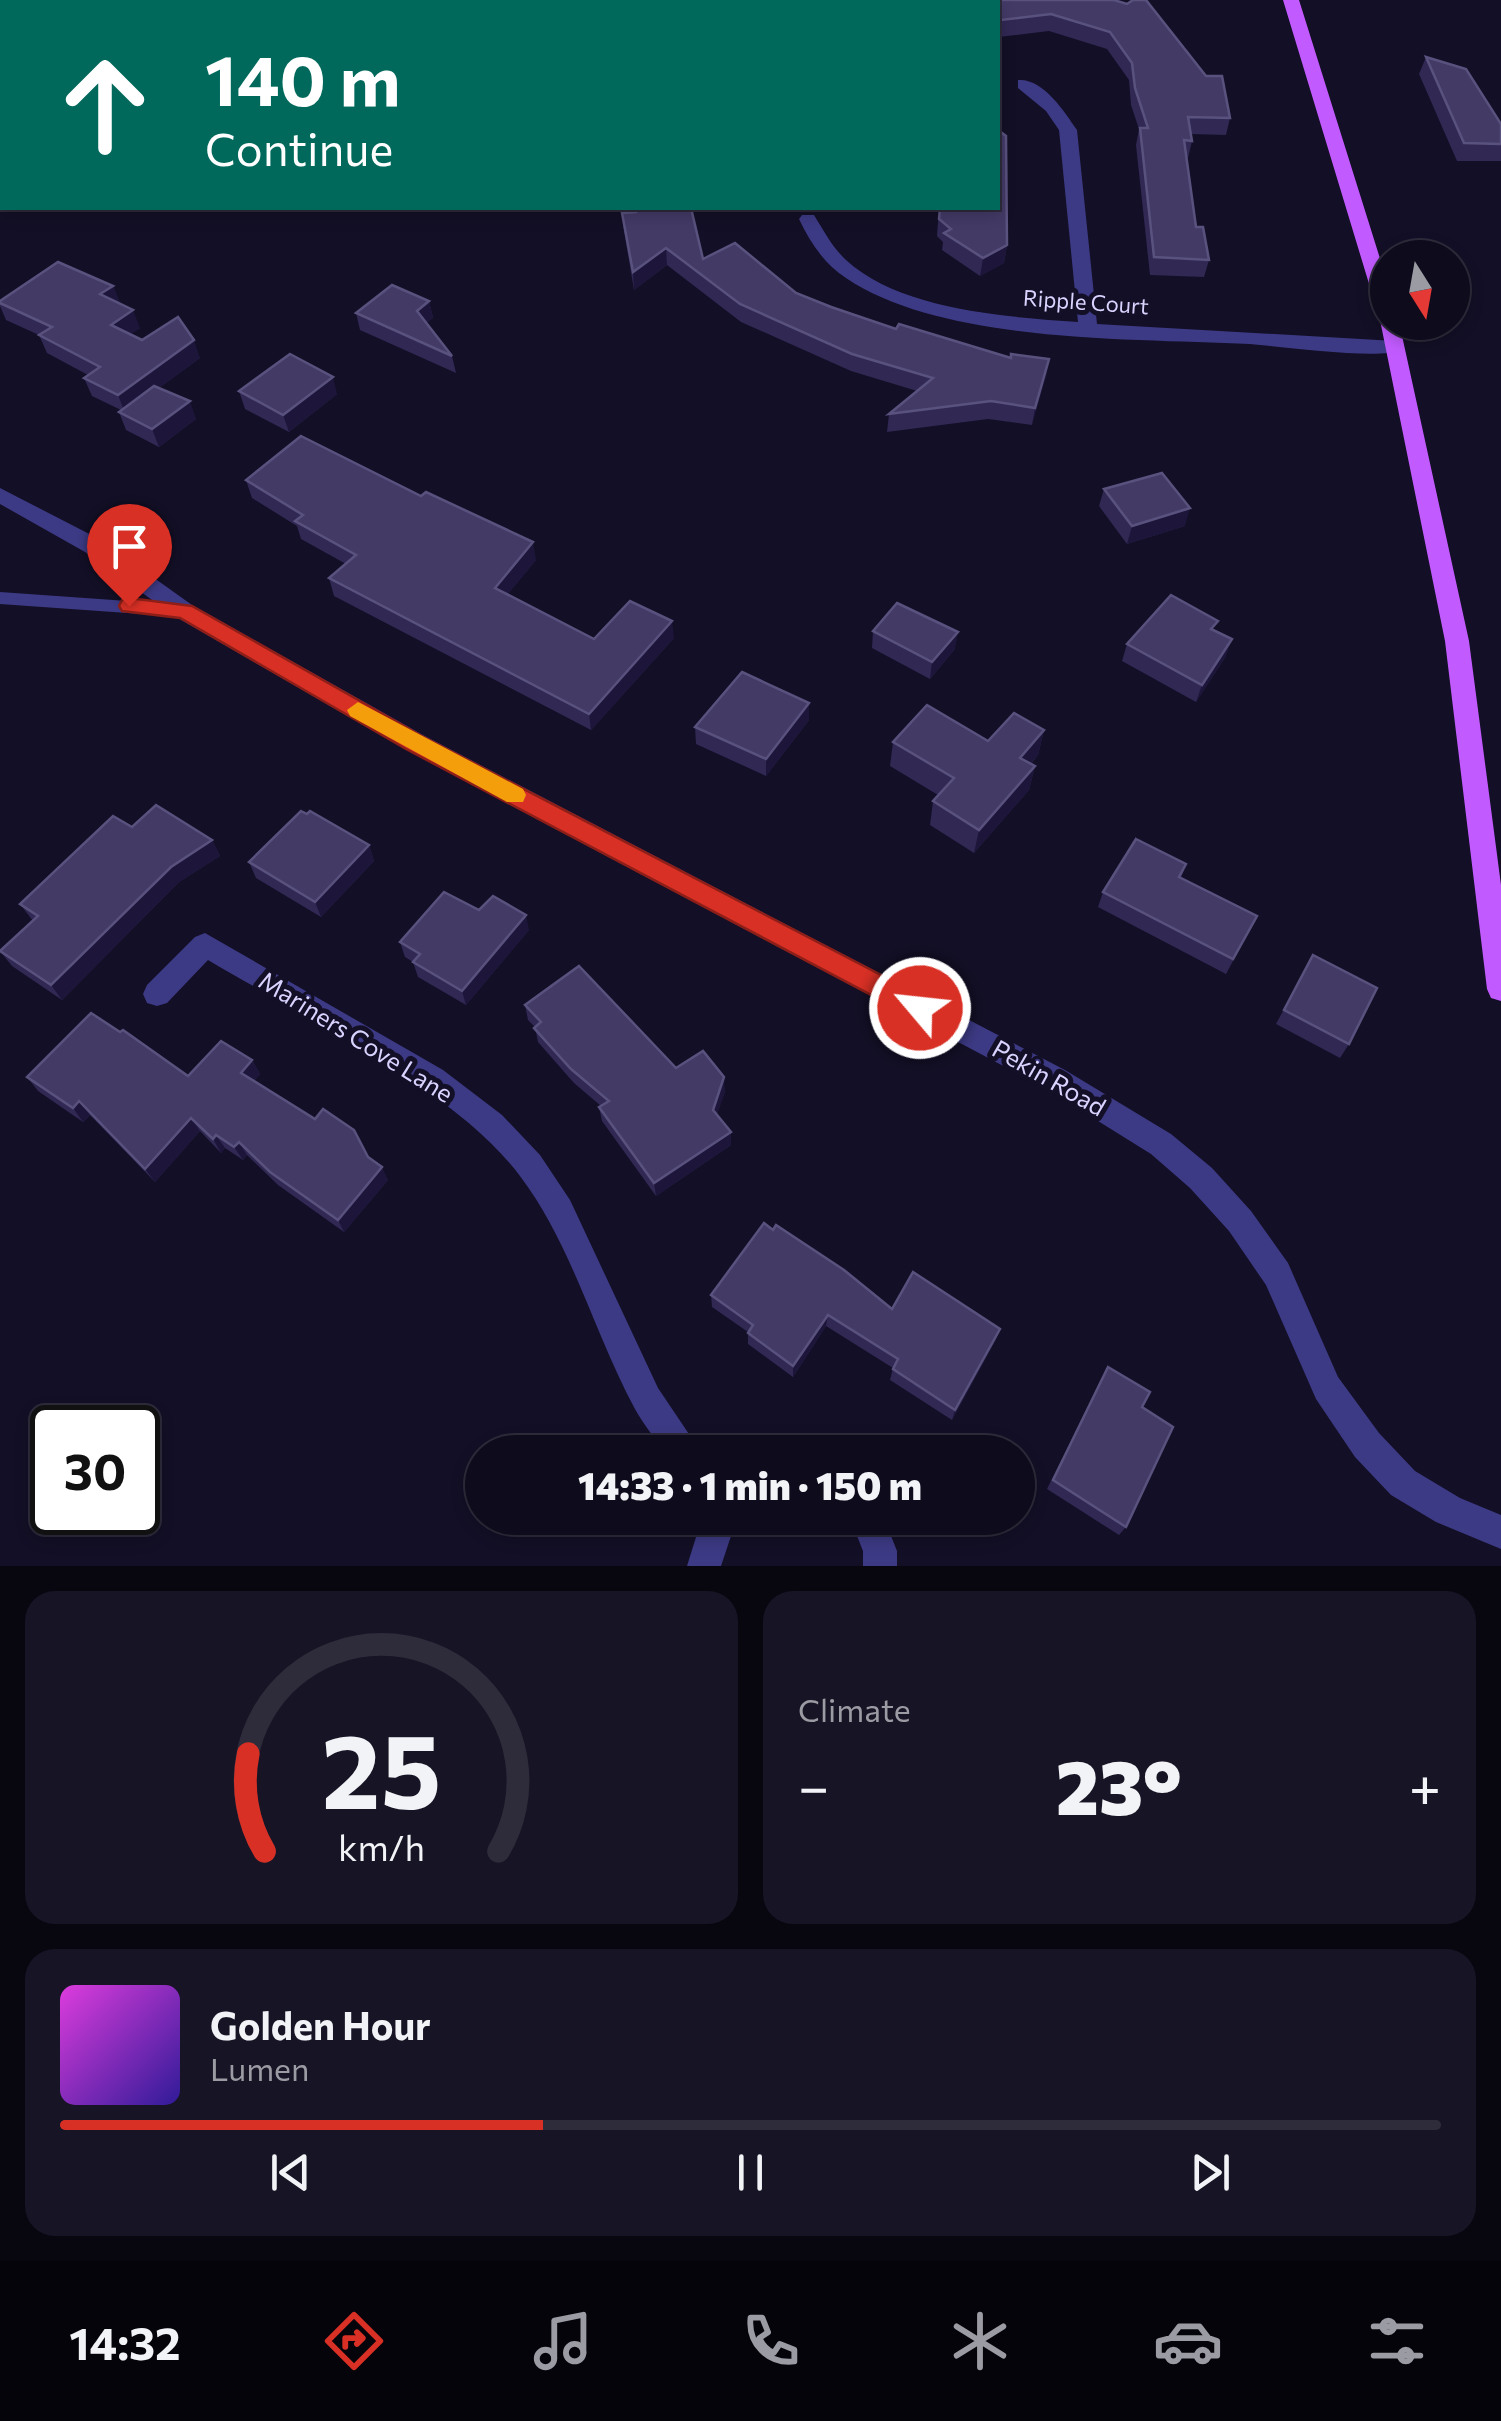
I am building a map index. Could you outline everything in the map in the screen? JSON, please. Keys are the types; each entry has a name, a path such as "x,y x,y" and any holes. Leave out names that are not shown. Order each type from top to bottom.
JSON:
{"main road":[{"path":"1291,0 1370,261"},
{"path":"1393,340 1457,641 1501,989"}],"street":[{"path":"1024,84 1052,107 1068,130 1088,329"},
{"name":"Ripple Court","path":"808,219 816,238 836,261 861,280 935,306 1003,321 1395,347"},
{"name":"Pekin Road","path":"0,495 93,546 184,611 414,742 1055,1079 1161,1144 1214,1192 1277,1274 1327,1388 1367,1445 1403,1484 1448,1510 1501,1532"},
{"name":"Mariners Cove Lane","path":"157,994 205,945 433,1080 492,1125 530,1165 559,1210 647,1399 673,1435"},
{"path":"704,1566 711,1535"},
{"path":"874,1535 880,1566"}],"lane":[{"path":"0,598 184,611"}],"building":[{"path":"1000,0 1114,0 1127,4 1146,0 1206,76 1222,76 1230,118 1188,117 1192,141 1184,140 1196,227 1203,227 1209,260 1154,257 1140,128 1148,128 1135,88 1132,63 1110,32 1051,14 1001,20"},
{"path":"1426,57 1466,69 1501,124 1501,144 1464,143"},
{"path":"1000,132 1006,136 1007,245 983,258 944,233 951,229 939,219 940,210 1000,210"},
{"path":"691,210 703,259 735,243 796,293 831,307 896,329 899,324 1011,358 1011,354 1049,359 1035,408 991,401 889,414 933,378 852,354 740,304 666,248 633,272 622,213"},
{"path":"58,262 113,286 100,294 133,310 111,325 142,340 178,317 194,340 118,395 84,378 100,367 39,335 52,327 0,303"},
{"path":"392,285 429,301 417,311 452,356 356,313"},
{"path":"290,354 333,377 283,415 239,391"},
{"path":"154,386 190,401 152,429 119,412"},
{"path":"301,436 421,496 426,492 533,542 495,588 594,639 630,601 672,621 589,714 329,578 356,555 295,521 303,515 246,480"},
{"path":"1162,473 1190,508 1132,526 1104,489"},
{"path":"1171,595 1218,621 1211,629 1232,639 1202,685 1127,644"},
{"path":"897,603 958,632 932,662 873,631"},
{"path":"742,672 809,703 766,759 695,727"},
{"path":"927,705 988,741 1014,713 1044,730 1020,758 1035,766 979,830 933,801 954,778 893,742"},
{"path":"156,805 212,840 171,867 51,985 0,951 38,916 20,904 113,816 132,827"},
{"path":"301,811 310,811 369,845 315,902 249,862"},
{"path":"1136,839 1186,864 1179,877 1257,916 1233,959 1103,892"},
{"path":"444,892 479,910 493,896 526,915 462,991 413,962 420,954 400,942"},
{"path":"1313,955 1377,988 1349,1044 1284,1010"},
{"path":"579,966 676,1068 703,1051 724,1077 713,1110 731,1132 654,1183 599,1107 609,1101 571,1069 534,1028 541,1022 525,1005"},
{"path":"91,1013 120,1032 123,1030 188,1076 221,1041 252,1060 241,1073 315,1119 323,1109 354,1130 368,1157 382,1167 338,1220 270,1172 239,1142 234,1147 216,1135 213,1139 191,1118 145,1169 79,1101 73,1108 27,1077"},
{"path":"764,1223 773,1230 776,1225 844,1270 892,1309 913,1272 1000,1329 955,1410 893,1369 898,1359 828,1315 793,1366 748,1333 753,1325 711,1295"},
{"path":"1108,1367 1150,1392 1142,1407 1173,1427 1126,1527 1053,1480"}],"slow traffic":[{"path":"358,710 515,795"}],"route":[{"path":"129,606 184,611 414,742 920,1008"}]}
